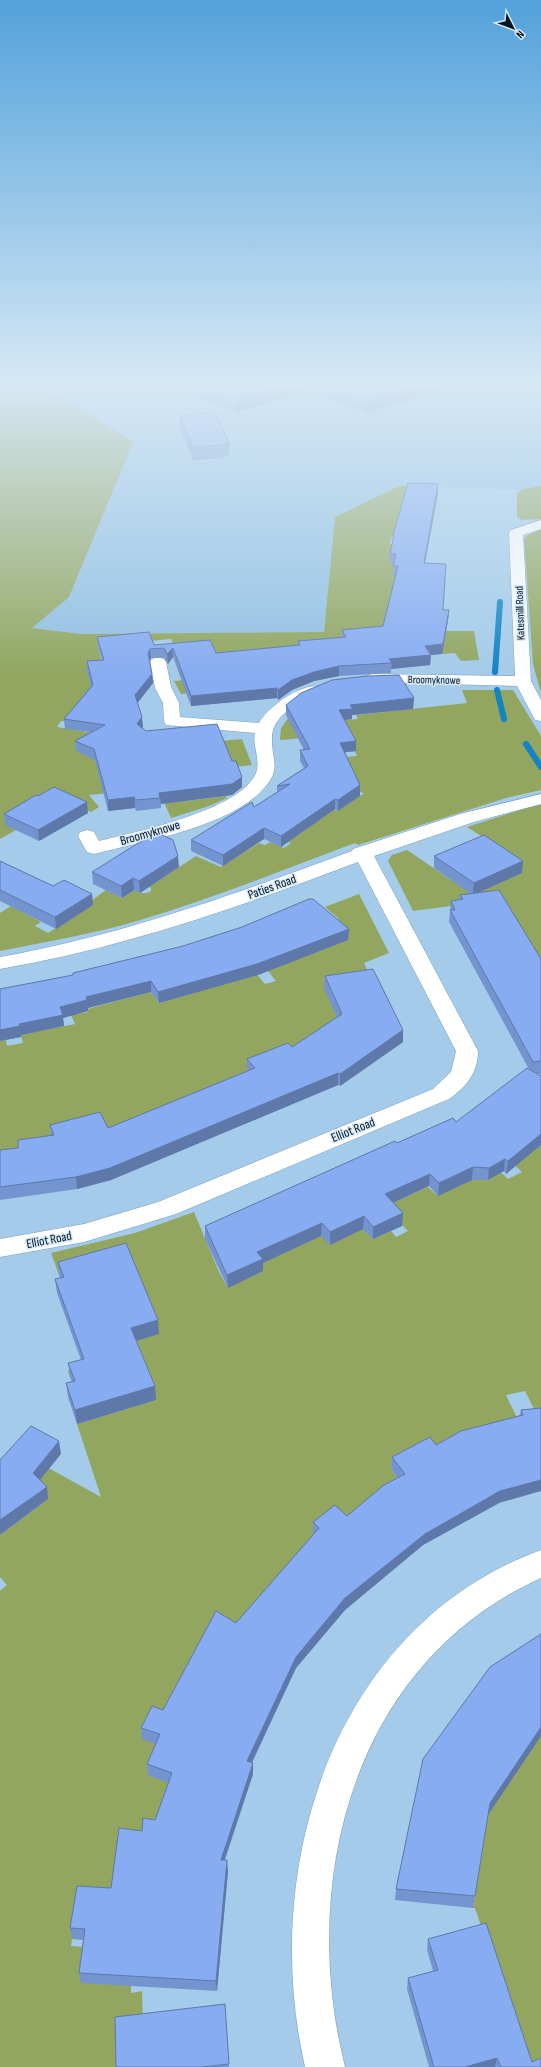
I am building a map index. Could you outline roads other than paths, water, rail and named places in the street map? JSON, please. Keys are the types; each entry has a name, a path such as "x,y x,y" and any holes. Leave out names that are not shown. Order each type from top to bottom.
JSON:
{"street":[{"name":"Katesmill Road","path":"541,524 516,532 522,681 541,716"},
{"path":"158,662 163,688 167,692 171,703 166,724 265,729 278,710 287,704 308,692 333,684"},
{"name":"Broomyknowe","path":"354,681 378,678 522,681"},
{"name":"Broomyknowe","path":"88,848 185,823 214,814 232,804 253,789 264,774 267,761 263,737 265,729"},
{"name":"Paties Road","path":"0,963 123,936 192,916 360,853 475,816 541,799"},
{"name":"Elliot Road","path":"0,1248 44,1242 91,1231 136,1219 167,1208 441,1094 456,1084 464,1073 467,1062 467,1051 400,920 367,860 360,853"},
{"path":"325,2067 313,1999 309,1941 313,1886 325,1820 334,1786 352,1741 375,1701 401,1665 431,1634 469,1603 499,1584 541,1564"}],"waterway":[{"path":"495,672 500,602"},
{"path":"497,690 504,719"},
{"path":"526,744 541,767"}]}
